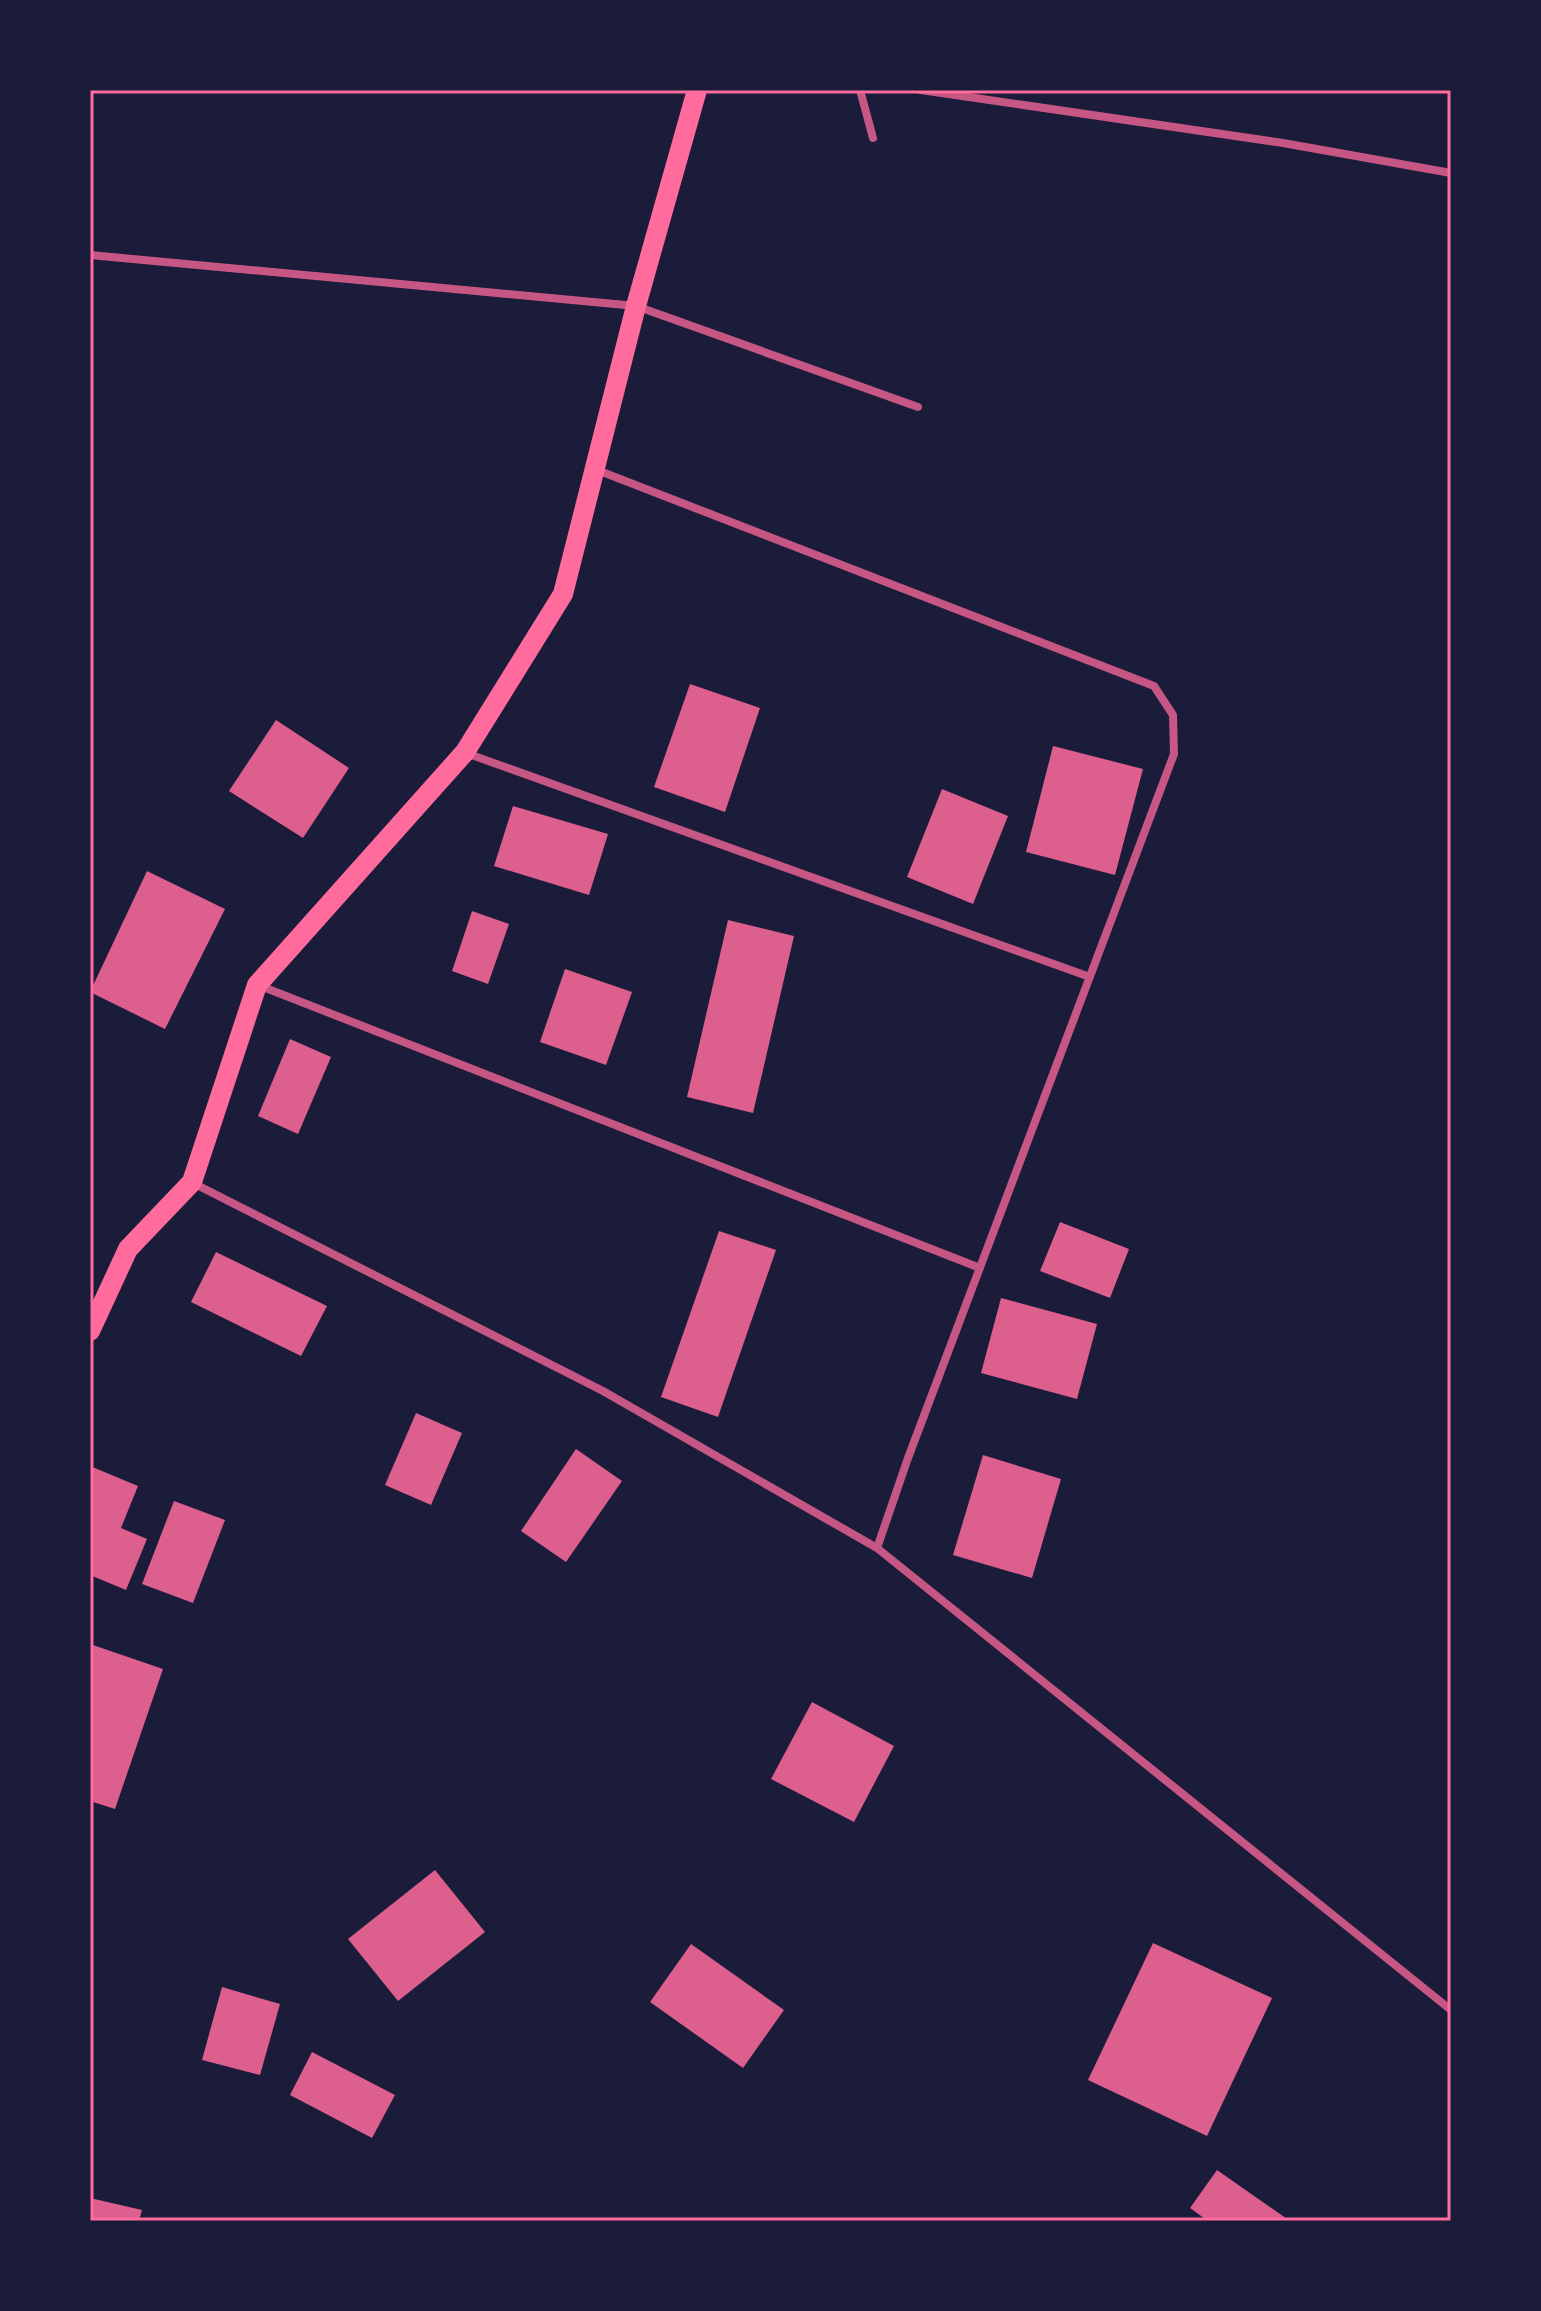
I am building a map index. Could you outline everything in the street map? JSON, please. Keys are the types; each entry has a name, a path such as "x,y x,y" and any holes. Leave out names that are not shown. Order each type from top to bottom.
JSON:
{"main road":[{"path":"90,1331 128,1249 192,1182 257,985 465,752 563,594 636,306 697,90"}],"street":[{"path":"860,90 873,138"},
{"path":"921,90 1283,143 1451,173"},
{"path":"90,255 636,306 918,407"},
{"path":"596,470 1154,686 1173,715 1174,754 877,1548"},
{"path":"465,752 1090,977"},
{"path":"257,985 980,1268"},
{"path":"192,1182 603,1391 877,1548 1451,2010"}],"building":[{"path":"690,684 760,708 725,812 654,787"},
{"path":"276,720 349,768 303,838 229,791"},
{"path":"1053,746 1143,769 1115,875 1026,852"},
{"path":"942,789 1008,816 973,904 907,877"},
{"path":"513,806 608,834 589,895 494,866"},
{"path":"147,871 225,909 165,1029 90,992"},
{"path":"472,911 509,924 488,984 452,971"},
{"path":"728,920 794,936 753,1113 687,1097"},
{"path":"565,969 632,992 606,1065 540,1042"},
{"path":"290,1039 331,1057 298,1134 258,1116"},
{"path":"1060,1222 1129,1249 1110,1298 1040,1271"},
{"path":"719,1231 776,1250 718,1417 661,1397"},
{"path":"216,1252 327,1306 301,1356 191,1302"},
{"path":"1001,1298 1097,1324 1077,1399 981,1373"},
{"path":"416,1413 462,1433 431,1505 385,1485"},
{"path":"576,1449 622,1481 566,1562 521,1531"},
{"path":"983,1455 1061,1479 1032,1578 953,1555"},
{"path":"90,1466 138,1486 121,1528 147,1539 126,1590 90,1575"},
{"path":"174,1501 225,1520 193,1603 142,1584"},
{"path":"90,1644 163,1669 115,1809 90,1801"},
{"path":"812,1702 894,1746 854,1822 771,1779"},
{"path":"435,1870 485,1932 398,2001 348,1939"},
{"path":"1153,1943 1272,1998 1207,2136 1088,2080"},
{"path":"691,1944 784,2010 743,2068 650,2002"},
{"path":"222,1987 280,2004 260,2075 202,2060"},
{"path":"312,2052 395,2095 372,2138 290,2095"},
{"path":"1217,2170 1290,2221 1208,2221 1190,2208"},
{"path":"90,2198 142,2210 139,2221 90,2221"}]}
